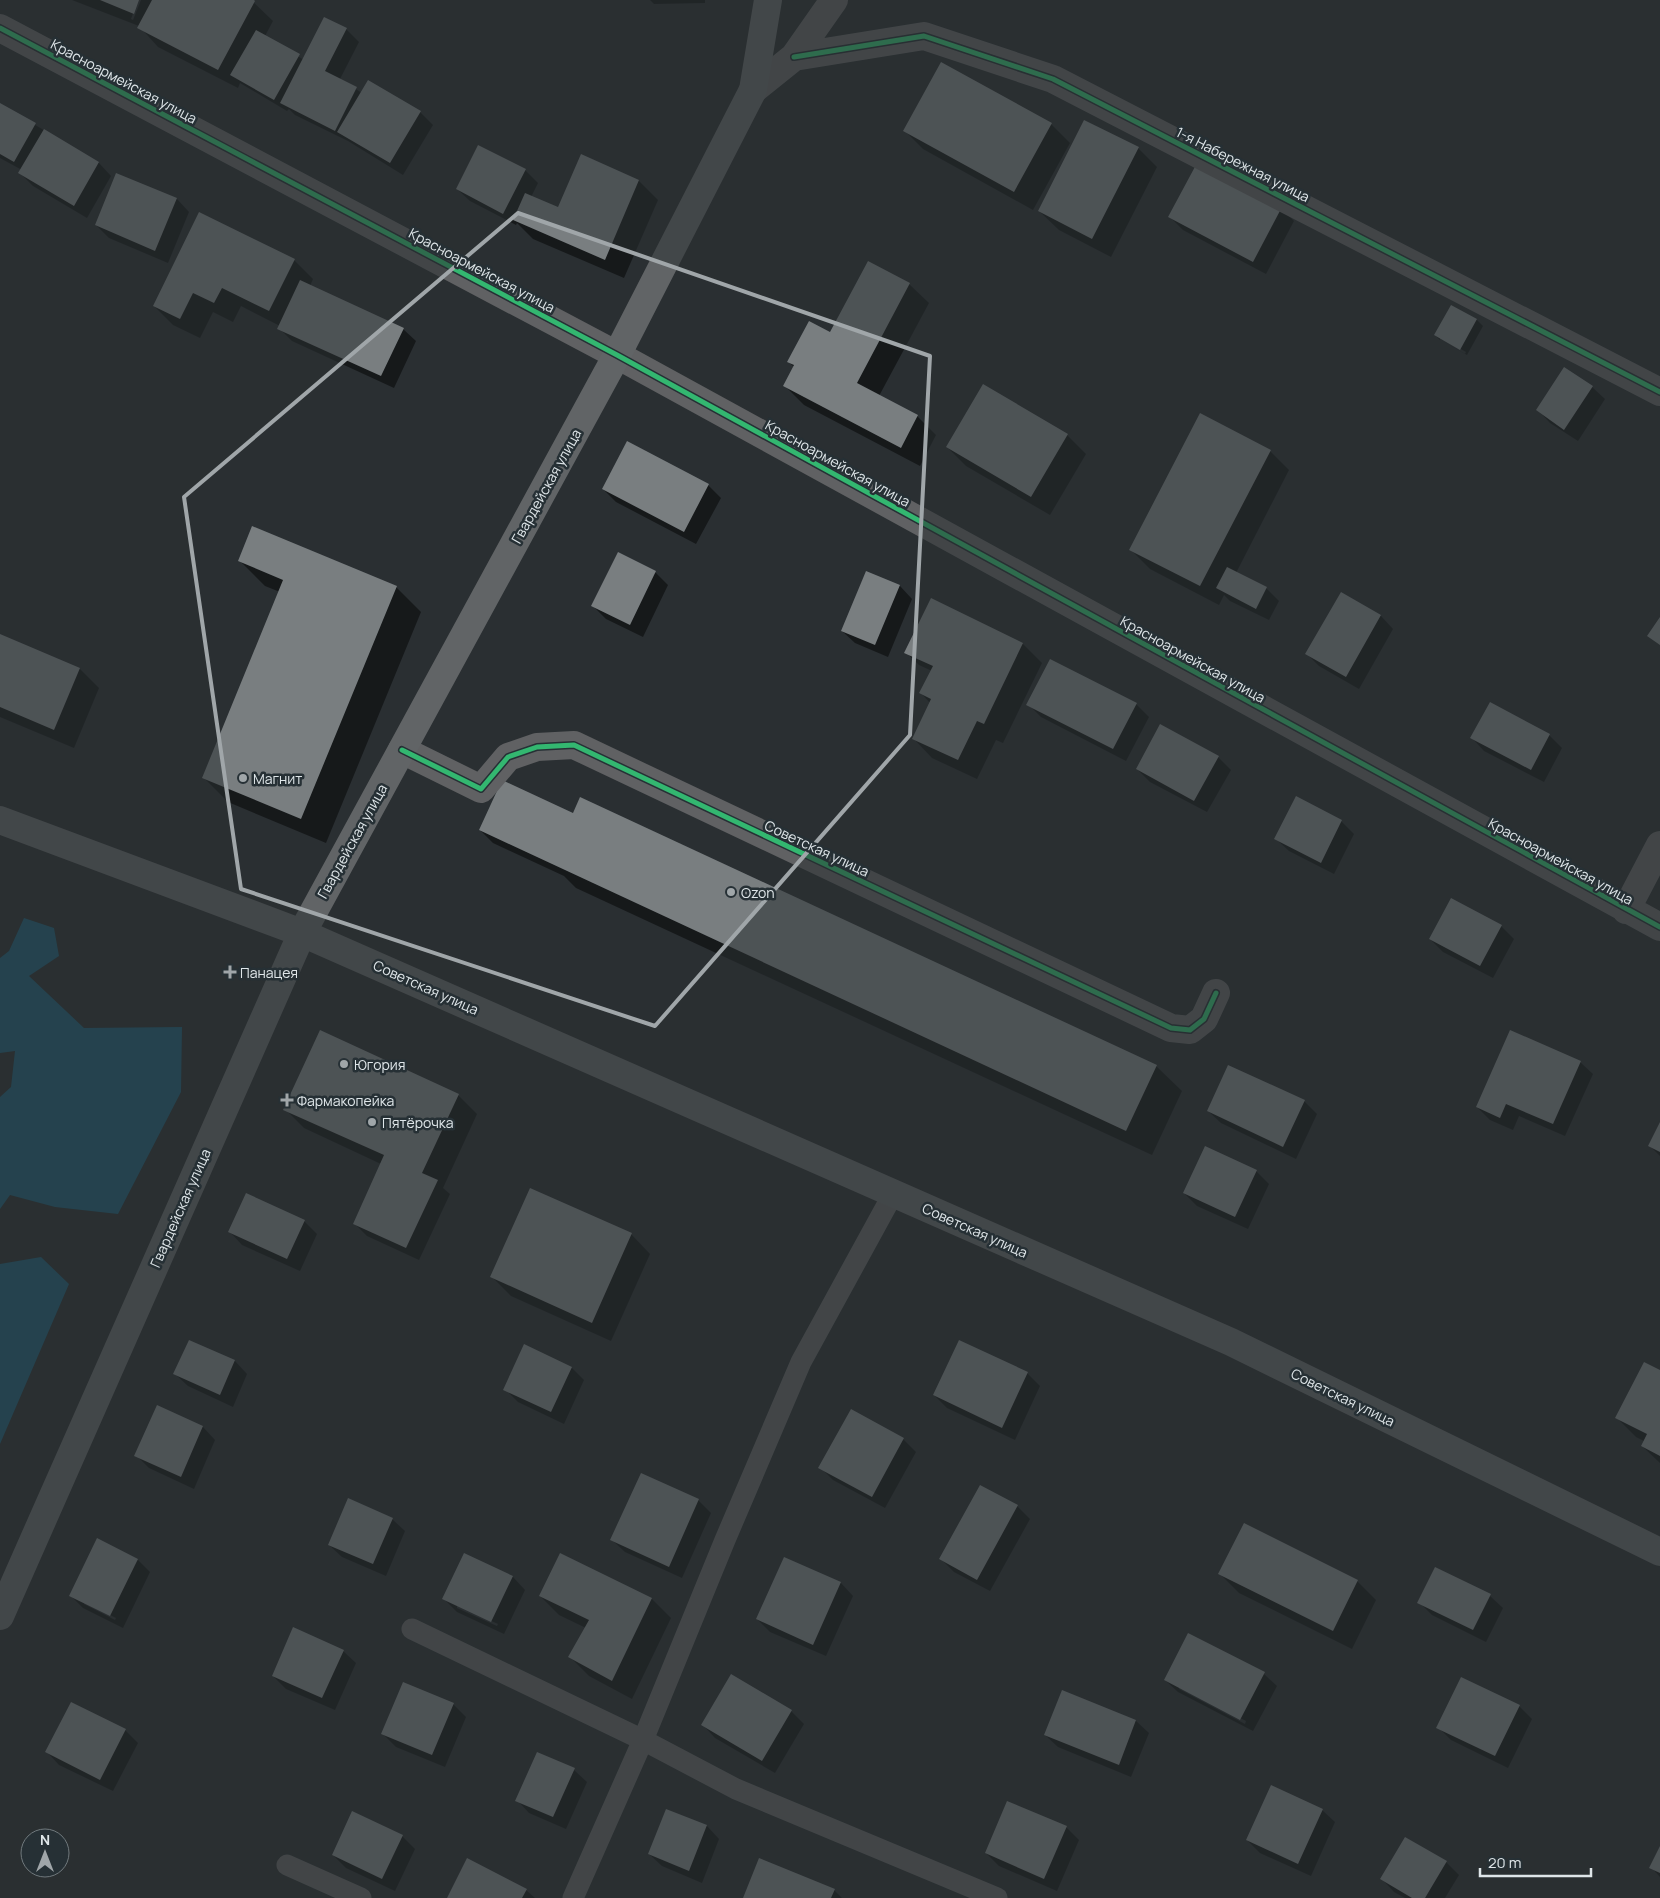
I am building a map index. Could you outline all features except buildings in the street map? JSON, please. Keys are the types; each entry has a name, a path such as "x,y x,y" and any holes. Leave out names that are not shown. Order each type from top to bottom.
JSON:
{"main road":[{"name":"Гвардейская улица","path":"0,1616 302,932 618,355 753,90 768,0"},
{"name":"Советская улица","path":"0,820 302,932 1231,1342 1660,1552"}],"street":[{"path":"753,90 794,57 834,0"},
{"name":"Красноармейская улица","path":"0,28 618,355 1660,927"},
{"name":"1-я Набережная улица","path":"794,57 924,36 1053,79 1660,392"},
{"name":"Советская улица","path":"402,750 481,790 508,757 537,747 574,745 1171,1028 1190,1030 1204,1019 1216,993"},
{"path":"1626,910 1660,845"}],"lane":[{"path":"573,1898 643,1740 801,1362 893,1194"},
{"path":"412,1629 643,1740 736,1789 997,1898"},
{"path":"287,1865 360,1898"}],"highlighted area":[{"path":"518,213 930,356 910,735 655,1026 241,889 184,497"}],"shaded area":[{"path":"24,918 54,928 59,956 29,976 84,1028 182,1027 181,1092 118,1214 55,1207 10,1195 0,1209 0,1097 11,1087 15,1051 0,1053 0,958 9,951"},
{"path":"41,1257 69,1284 0,1444 0,1264"}],"cycle path":[{"path":"0,28 617,355 1660,927"},
{"path":"794,57 924,36 1053,79 1660,392"},
{"path":"402,750 481,789 508,757 537,747 574,745 1171,1028 1190,1030 1204,1019 1216,993"}],"place":[{"name":"Магнит","path":"243,778"},
{"name":"Ozon","path":"731,892"},
{"name":"Панацея","path":"230,972"},
{"name":"Югория","path":"344,1064"},
{"name":"Фармакопейка","path":"287,1100"},
{"name":"Пятёрочка","path":"372,1122"}]}
